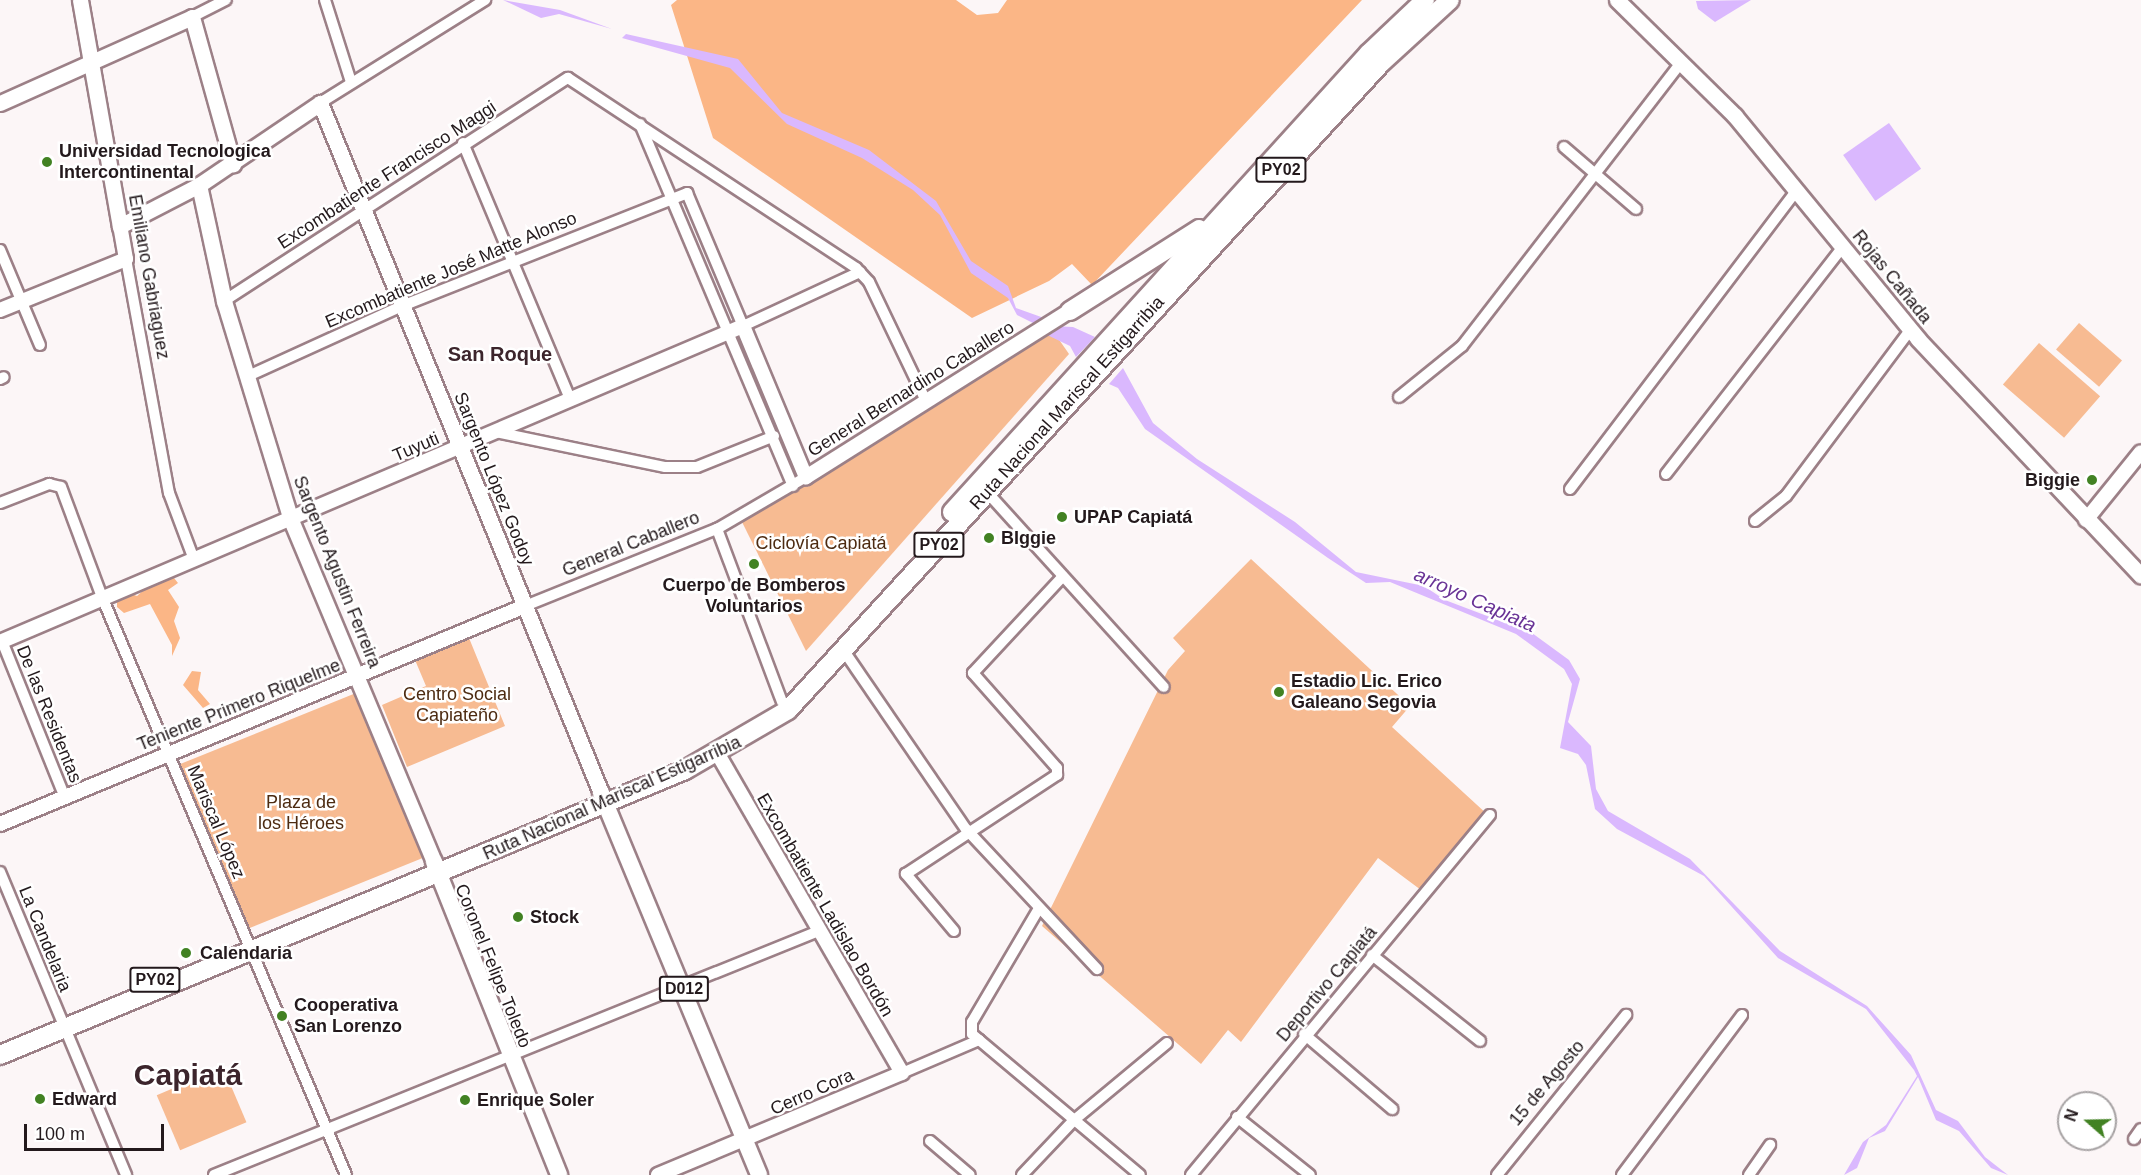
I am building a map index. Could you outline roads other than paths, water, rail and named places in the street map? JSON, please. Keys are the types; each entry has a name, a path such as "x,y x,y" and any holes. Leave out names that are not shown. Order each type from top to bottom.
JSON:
{"highway":[{"name":"Ruta Nacional Mariscal Estigarribia","path":"603,798 714,745 782,702 1113,341 1224,211 1425,0"},
{"name":"Ruta Nacional Mariscal Estigarribia","path":"1113,341 1381,63 1450,0"},
{"path":"1070,311 1224,211"},
{"name":"Ruta Nacional Mariscal Estigarribia","path":"0,1055 62,1024 603,798 718,754 788,710 987,492 1084,373"},
{"name":"Ruta Nacional Mariscal Estigarribia","path":"0,1044 62,1024"}],"main road":[{"name":"Emiliano Gabriaguez","path":"80,0 88,65 120,226"},
{"name":"Rojas Cañada","path":"1617,0 1735,116 1910,330 2141,576"},
{"path":"0,103 192,17 233,164"},
{"path":"120,226 199,185 320,103"},
{"name":"Sargento López Godoy","path":"320,103 603,798"},
{"name":"Sargento Agustin Ferreira","path":"199,185 224,301 291,520 436,868"},
{"name":"D012","path":"603,798 759,1175"},
{"name":"Coronel Felipe Toledo","path":"436,868 559,1175"},
{"name":"Coronel Felipe Toledo","path":"512,1055 566,1175"}],"street":[{"path":"192,17 226,0"},
{"path":"326,0 351,82"},
{"path":"320,103 485,0"},
{"path":"1399,397 1462,346 1681,63"},
{"name":"Excombatiente Francisco Maggi","path":"224,301 463,143 568,78 640,122"},
{"path":"640,122 774,436 793,486"},
{"path":"640,122 860,272 926,401"},
{"path":"463,143 514,260 570,399"},
{"path":"1564,147 1594,176 1636,208"},
{"path":"1570,489 1797,190"},
{"path":"671,199 687,193 806,477"},
{"name":"Excombatiente José Matte Alonso","path":"246,377 402,306 671,199"},
{"name":"Emiliano Gabriaguez","path":"120,226 169,493 193,557"},
{"path":"1666,474 1843,247"},
{"path":"0,250 40,345"},
{"path":"0,310 126,259"},
{"path":"743,326 860,272"},
{"name":"General Bernardino Caballero","path":"806,477 1070,311"},
{"name":"Tuyuti","path":"1,642 193,557 291,520 743,326"},
{"path":"1755,521 1786,496 1910,330"},
{"path":"496,432 665,467 697,467 774,436"},
{"path":"2086,520 2141,452"},
{"name":"General Caballero","path":"525,606 717,529 806,477"},
{"name":"Mariscal López","path":"0,503 55,484 61,488 102,597 346,1175"},
{"path":"987,492 1164,687"},
{"path":"717,529 782,702"},
{"path":"954,931 906,873 966,829 1057,775 1057,768 974,673 1064,576"},
{"name":"Teniente Primero Riquelme","path":"0,824 525,606"},
{"name":"De las Residentas","path":"1,642 65,798"},
{"path":"844,651 966,829 1038,910 1097,969"},
{"name":"Excombatiente Ladislao Bordón","path":"718,754 816,932 902,1072"},
{"name":"Deportivo Capiatá","path":"1191,1175 1304,1034 1490,815"},
{"name":"La Candelaria","path":"0,872 126,1175"},
{"path":"1038,910 972,1022 979,1040 1140,1175"},
{"path":"214,1175 328,1131 816,932"},
{"path":"1372,955 1480,1041"},
{"name":"15 de Agosto","path":"1497,1175 1626,1015"},
{"path":"1622,1175 1743,1016"},
{"path":"1304,1034 1392,1109"},
{"name":"Cerro Cora","path":"658,1175 745,1141 979,1040"},
{"path":"1022,1175 1073,1121 1167,1043"},
{"path":"1237,1117 1310,1175"},
{"path":"2134,1139 2141,1129"},
{"path":"930,1141 970,1175"},
{"path":"1749,1175 1770,1145"}],"place":[{"name":"Universidad Tecnologica Intercontinental","path":"47,162"},
{"name":"Biggie","path":"2092,480"},
{"name":"UPAP Capiatá","path":"1062,517"},
{"name":"BIggie","path":"989,538"},
{"name":"Cuerpo de Bomberos Voluntarios","path":"754,564"},
{"name":"Estadio Lic. Erico Galeano Segovia","path":"1279,692"},
{"name":"Stock","path":"518,917"},
{"name":"Calendaria","path":"186,953"},
{"name":"Cooperativa San Lorenzo","path":"282,1016"},
{"name":"Edward","path":"40,1099"},
{"name":"Enrique Soler","path":"465,1100"}],"district":[{"name":"San Roque","path":"500,354"},
{"name":"Capiatá","path":"188,1075"}],"park label":[{"name":"Ciclovía Capiatá","path":"821,543"},
{"name":"Centro Social Capiateño","path":"457,705"},
{"name":"Plaza de los Héroes","path":"301,813"}],"water label":[{"name":"arroyo Capiata","path":"1475,600"}]}
